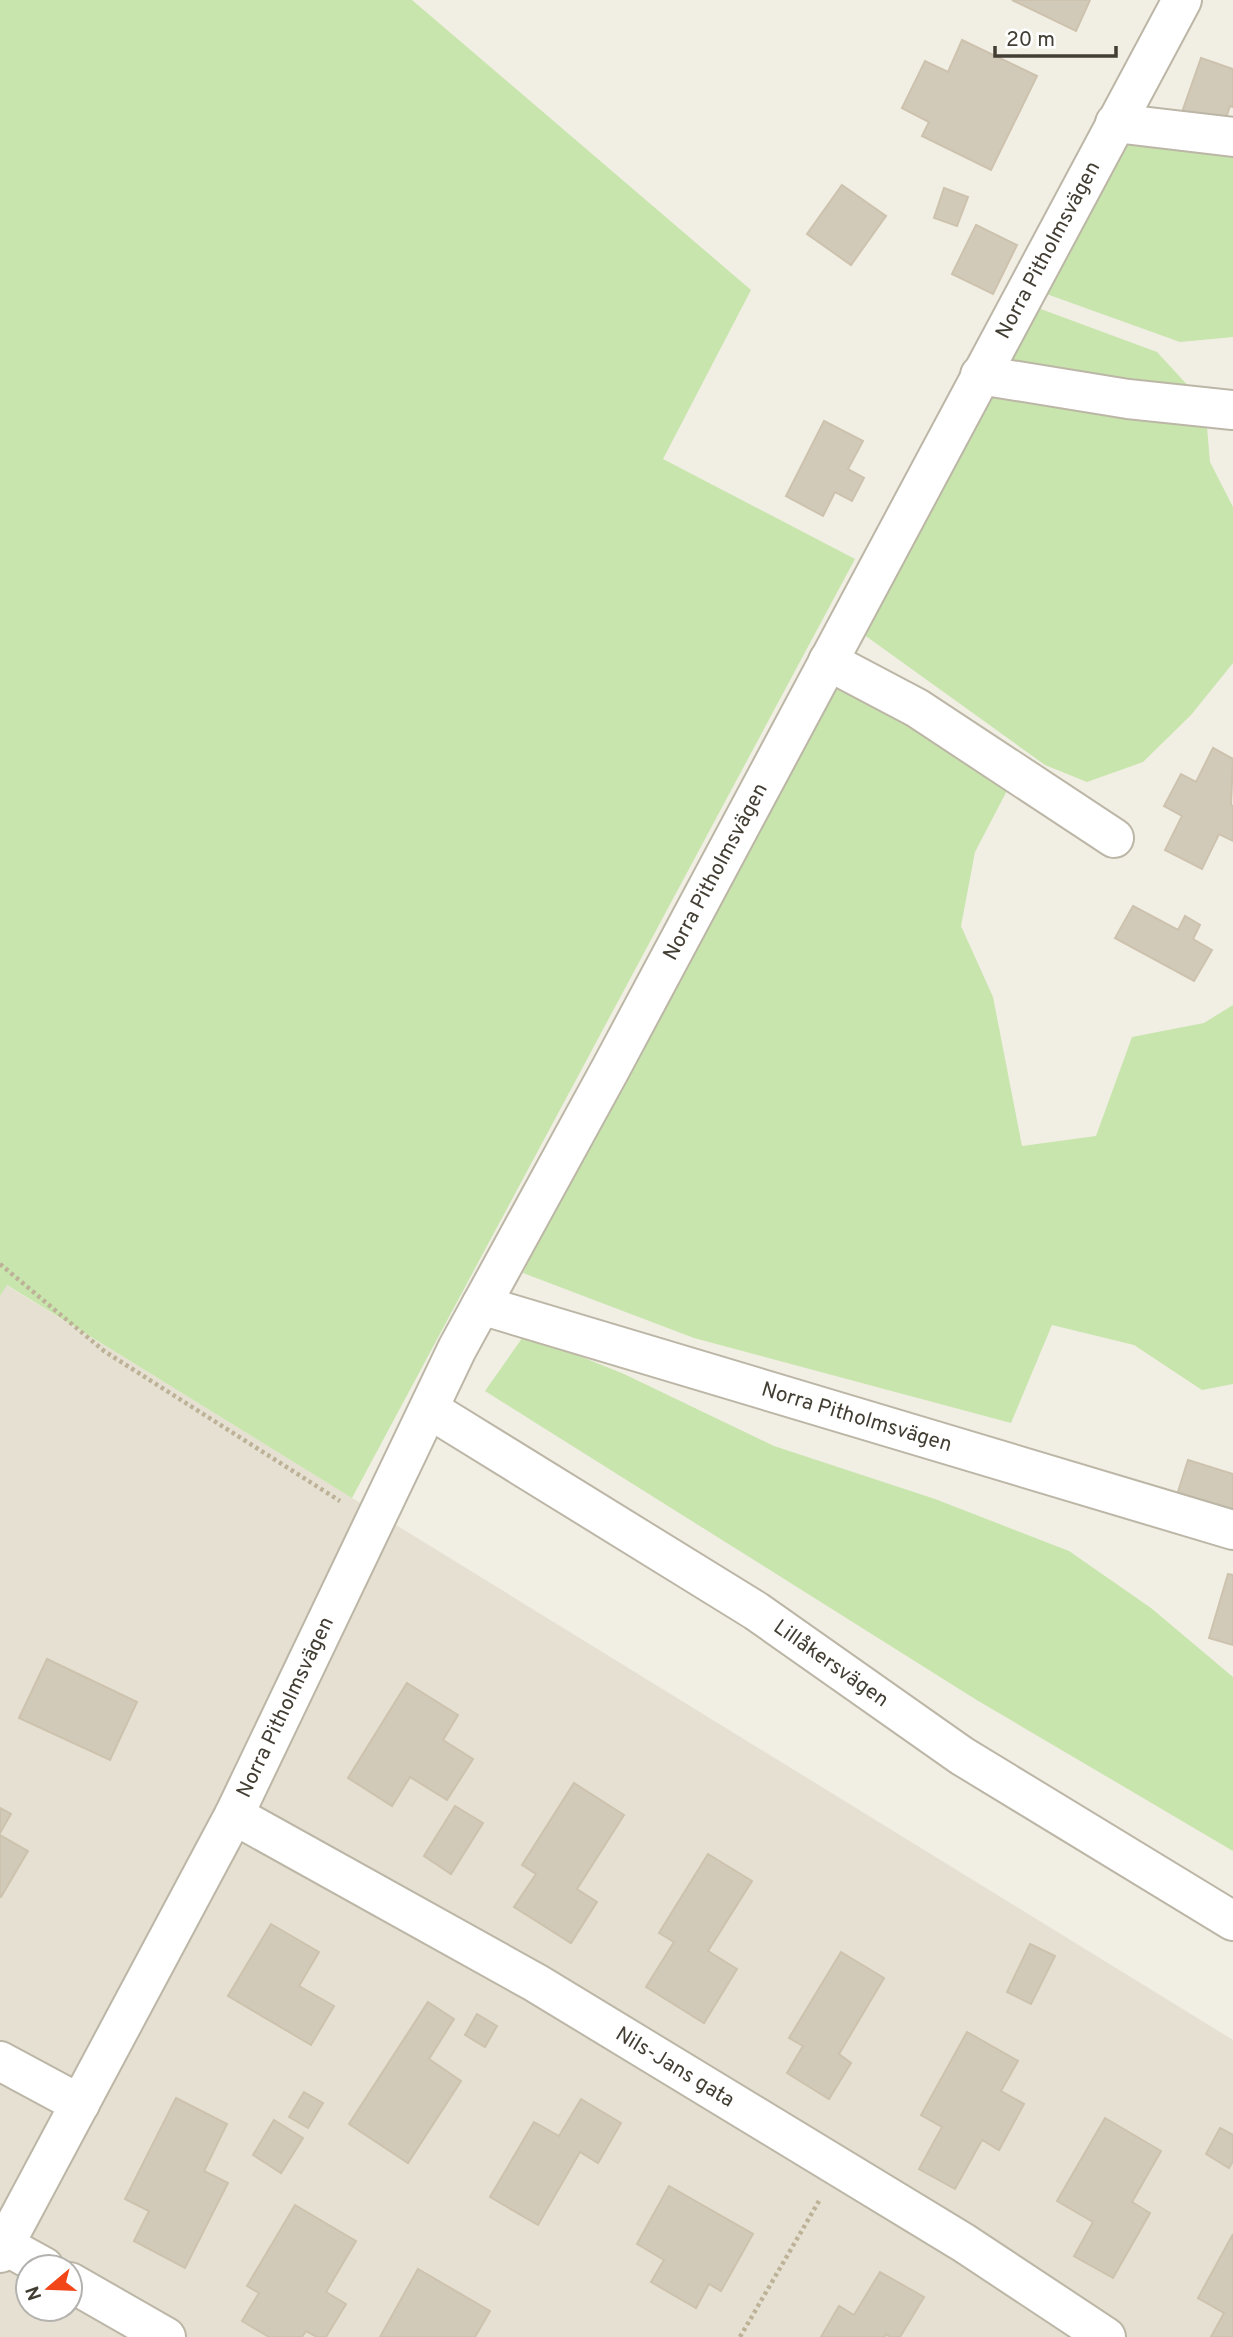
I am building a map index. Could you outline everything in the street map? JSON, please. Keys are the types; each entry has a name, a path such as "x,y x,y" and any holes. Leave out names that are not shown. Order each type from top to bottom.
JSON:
{"street":[{"name":"Norra Pitholmsvägen","path":"2,2249 234,1815 457,1349 611,1068 1182,0"},
{"path":"1115,123 1233,137"},
{"path":"980,375 1128,399 1233,410"},
{"path":"828,661 917,708 1114,838"},
{"name":"Norra Pitholmsvägen","path":"481,1305 1233,1530"},
{"name":"Lillåkersvägen","path":"429,1409 756,1611 962,1756 1233,1921"},
{"name":"Nils-Jans gata","path":"234,1815 536,1983 964,2243 1106,2337"},
{"path":"0,2061 80,2104"},
{"path":"84,2290 166,2337"}],"path":[{"path":"0,1264 104,1351 374,1523"},
{"path":"740,2337 825,2189 841,2169"}],"shaded area":[{"path":"6,1285 1233,2040 1233,2337 0,2337 0,1296"}],"green space":[{"path":"0,0 412,0 751,290 663,459 855,559 352,1498 7,1285 0,1296"},
{"path":"1135,123 1233,158 1233,337 1180,342 1041,292"},
{"path":"1038,308 1157,352 1205,404 1210,462 1233,507 1233,663 1191,715 1143,762 1087,782 1045,765 863,634"},
{"path":"841,665 1012,781 975,852 961,926 993,997 1022,1146 1096,1136 1132,1037 1204,1023 1233,1005 1233,1384 1202,1390 1134,1345 1052,1325 1011,1423 694,1338 523,1273 615,1084"},
{"path":"525,1334 624,1374 774,1446 935,1499 1069,1551 1151,1608 1233,1677 1233,1851 975,1699 485,1391"}],"building":[{"path":"1012,0 1090,0 1076,31"},
{"path":"962,40 1037,76 991,170 922,136 929,122 902,108 925,61 948,72"},
{"path":"1201,58 1233,69 1233,107 1230,106 1221,133 1180,118"},
{"path":"842,185 886,216 851,265 807,234"},
{"path":"944,188 968,197 957,226 934,218"},
{"path":"976,225 1017,245 993,294 952,274"},
{"path":"824,421 863,441 848,469 864,478 852,501 835,492 823,516 786,496"},
{"path":"1213,748 1233,759 1233,841 1219,834 1202,869 1165,850 1182,816 1164,806 1181,774 1196,782"},
{"path":"1133,906 1178,930 1185,916 1200,925 1193,939 1212,950 1194,981 1115,938"},
{"path":"1188,1460 1233,1474 1233,1516 1176,1498"},
{"path":"1228,1574 1233,1575 1233,1645 1209,1638"},
{"path":"47,1659 137,1702 110,1760 19,1718"},
{"path":"407,1683 458,1715 443,1740 473,1759 447,1800 410,1777 392,1806 348,1778"},
{"path":"574,1783 624,1815 577,1889 597,1902 571,1943 514,1907 536,1874 522,1865"},
{"path":"455,1806 483,1823 451,1874 424,1856"},
{"path":"0,1808 11,1814 0,1833"},
{"path":"0,1835 28,1851 1,1897 0,1897"},
{"path":"708,1854 752,1881 708,1951 737,1969 704,2023 646,1987 674,1942 659,1933"},
{"path":"271,1924 319,1952 299,1986 334,2006 311,2045 228,1996"},
{"path":"1030,1944 1055,1956 1031,2004 1007,1992"},
{"path":"841,1952 884,1978 839,2054 851,2063 829,2099 787,2073 803,2046 789,2038"},
{"path":"428,2002 454,2019 429,2059 461,2081 408,2163 349,2124"},
{"path":"477,2014 497,2026 485,2047 465,2035"},
{"path":"967,2032 1018,2061 1001,2091 1024,2104 999,2150 982,2140 955,2189 919,2169 942,2127 921,2115"},
{"path":"304,2092 323,2103 308,2128 289,2117"},
{"path":"176,2098 227,2124 204,2171 228,2183 185,2268 134,2241 149,2211 125,2199"},
{"path":"581,2099 621,2123 598,2163 580,2152 538,2225 490,2197 534,2122 559,2136"},
{"path":"1105,2118 1161,2151 1132,2202 1150,2213 1113,2278 1074,2256 1093,2222 1057,2201"},
{"path":"274,2120 303,2138 281,2173 253,2155"},
{"path":"1220,2128 1233,2135 1233,2161 1229,2168 1206,2154"},
{"path":"669,2186 753,2234 721,2291 709,2284 696,2308 651,2282 664,2260 637,2244"},
{"path":"295,2205 356,2241 326,2292 346,2304 326,2337 317,2337 306,2331 302,2337 269,2337 242,2321 259,2293 247,2286"},
{"path":"1233,2234 1233,2337 1211,2337 1224,2313 1198,2298"},
{"path":"418,2269 490,2311 475,2337 380,2337"},
{"path":"880,2272 924,2297 900,2337 886,2334 885,2337 821,2337 839,2306 854,2315"}]}
